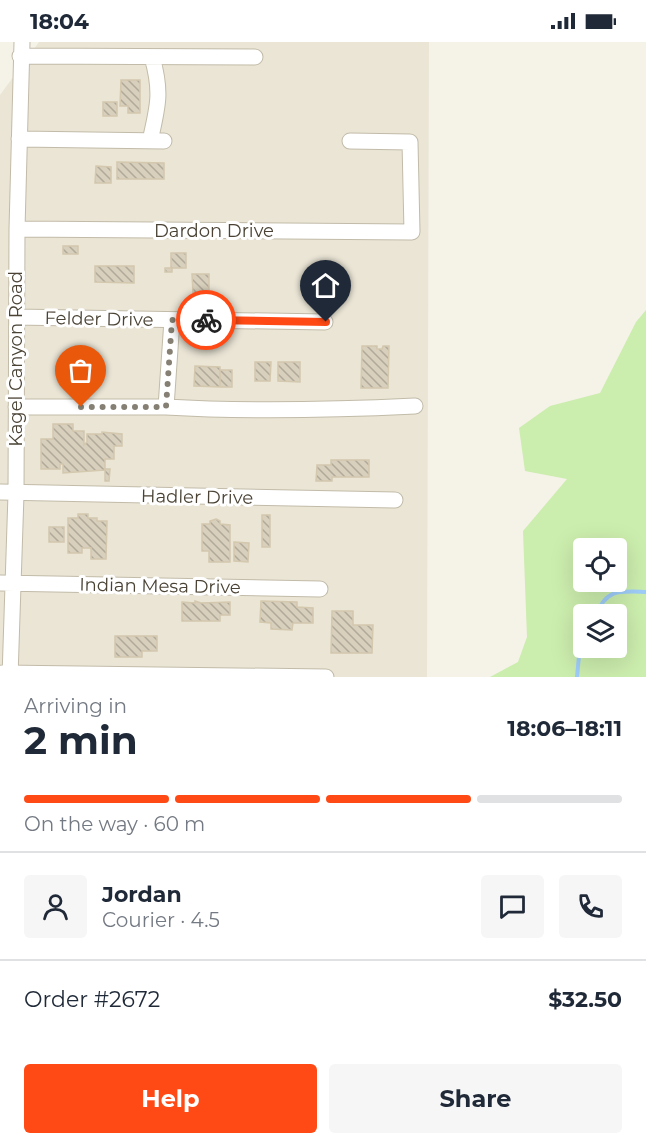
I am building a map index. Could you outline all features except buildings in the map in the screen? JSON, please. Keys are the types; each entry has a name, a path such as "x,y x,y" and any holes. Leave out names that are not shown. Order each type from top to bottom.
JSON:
{"street":[{"path":"21,49 152,57 255,57"},
{"name":"Kagel Canyon Road","path":"7,674 8,493 16,407 21,49"},
{"path":"19,140 157,141 160,96 152,57"},
{"name":"Dardon Drive","path":"17,229 412,232 410,142 350,141"},
{"name":"Felder Drive","path":"16,317 326,322"},
{"path":"166,407 172,320"},
{"path":"16,407 332,410 415,406"},
{"name":"Hadler Drive","path":"8,493 395,500"},
{"name":"Indian Mesa Drive","path":"6,583 320,589"},
{"path":"7,674 326,677"}],"shaded area":[{"path":"39,42 429,42 427,677 0,677 0,95"}],"green space":[{"path":"646,310 646,677 490,677 518,662 527,637 523,531 567,479 525,471 519,428 550,406 600,393 636,322"}],"waterway":[{"path":"602,604 616,593 646,592"},
{"path":"577,677 579,658"}],"way so far":[{"path":"81,407 166,407 172,320 206,320"}],"route":[{"path":"206,320 326,322"}]}
